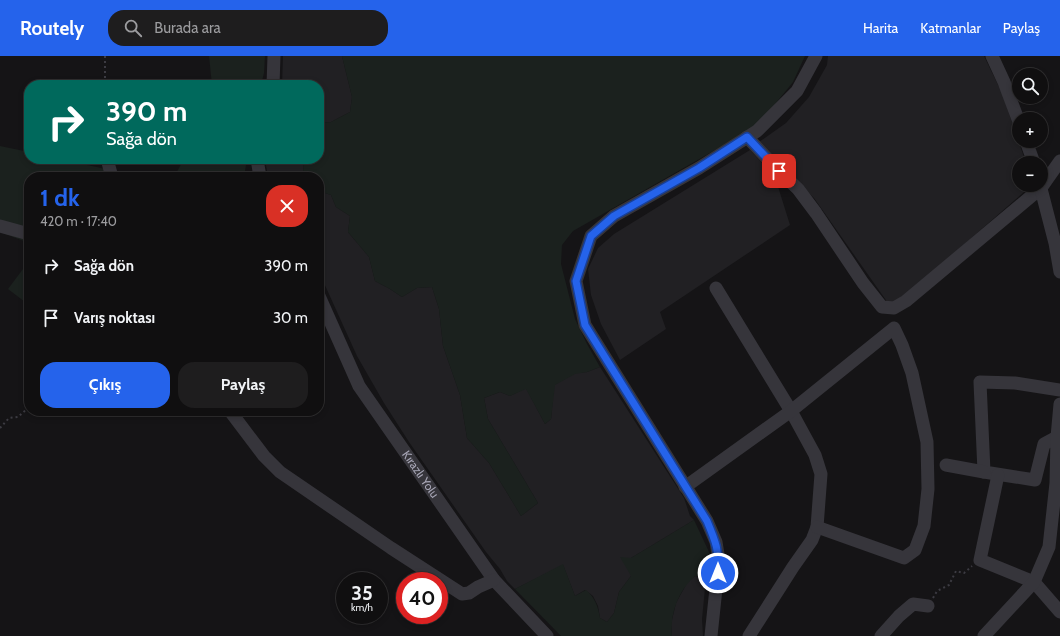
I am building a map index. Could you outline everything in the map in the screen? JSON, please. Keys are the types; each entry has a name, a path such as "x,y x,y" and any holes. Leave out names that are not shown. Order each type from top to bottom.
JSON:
{"street":[{"path":"273,80 274,56"},
{"path":"711,636 719,560 716,542 707,521 585,325 576,281 591,236 614,216 699,168 757,131 797,91 816,56"},
{"path":"992,56 1015,112"},
{"path":"747,137 798,189 816,212 863,283 882,306 894,308 906,301 1034,192"},
{"path":"1048,177 1060,161"},
{"path":"1041,192 1055,243 1060,272"},
{"path":"0,226 24,233"},
{"path":"716,288 791,411 815,455 821,474 817,527 812,540 749,636"},
{"name":"Kırazlı Yolu","path":"324,307 359,386 494,580 547,636"},
{"path":"685,487 791,411 894,328 912,373 927,442 928,489 924,526 915,550 904,558 817,527"},
{"path":"984,472 980,382 1015,383 1060,390"},
{"path":"984,636 1034,582 1048,547 1056,483 1056,437 1060,404"},
{"path":"234,416 264,456 280,472 391,548 462,594 469,593 478,586 494,580"},
{"path":"946,465 1035,480 1044,444 1056,437"},
{"path":"998,474 980,560 1034,582 1060,612"},
{"path":"881,636 899,616 913,604 928,606"}],"path":[{"path":"105,56 105,80"},
{"path":"0,428 9,418 18,418 24,412"},
{"path":"928,606 937,591 949,586 956,571 964,573 980,560"}],"shaded area":[{"path":"209,56 265,56 262,80 211,80"},
{"path":"283,56 342,56 352,97 350,112 331,122 324,123 324,80 282,80"},
{"path":"342,56 805,56 793,82 759,124 573,231 562,245 561,264 575,319 600,367 587,372 575,374 555,385 551,419 545,424 526,389 510,396 500,392 484,398 488,419 538,503 521,516 489,463 467,438 460,395 443,346 439,309 432,287 417,288 402,297 375,281 369,257 348,232 350,216 336,207 331,195 324,193 324,172 303,172 304,164 324,164 324,123 331,122 350,112 352,97"},
{"path":"828,56 984,56 1002,93 1012,122 1012,148 1021,148 1024,156 1012,156 1012,192 1024,192 896,304 888,303 814,198 776,162 759,142 786,123 809,97 827,65"},
{"path":"0,146 24,151 24,164 83,164 119,172 24,172 24,241 0,232"},
{"path":"750,150 775,177 790,225 660,312 666,329 620,360 601,324 591,295 588,269 598,248 614,234"},
{"path":"181,164 246,164 245,172 177,172"},
{"path":"266,164 304,164 303,172 267,172"},
{"path":"324,193 331,195 336,207 350,216 348,232 369,257 375,281 402,297 417,288 432,287 439,309 443,346 460,395 467,438 489,463 521,516 538,503 488,419 484,398 500,392 510,396 526,388 545,424 551,419 554,385 575,373 587,372 600,367 684,498 690,516 694,520 631,558 631,576 619,592 614,613 607,622 600,618 598,606 593,596 585,590 575,596 563,565 515,589 507,581 500,569 486,552 409,442 384,403 357,356 324,283"},
{"path":"24,268 24,301 8,289"},
{"path":"694,520 710,554 706,578 695,576 684,589 676,603 672,619 672,636 561,636 515,589 563,564 575,596 586,590 596,602 600,618 607,622 614,613 619,592 631,576 620,557 631,558"},
{"path":"695,576 706,578 702,619 703,636 672,636 671,624 676,603 687,583"}],"route":[{"path":"718,573 719,560 716,542 707,521 585,325 576,281 591,236 614,216 699,168 747,137 779,171"}]}
